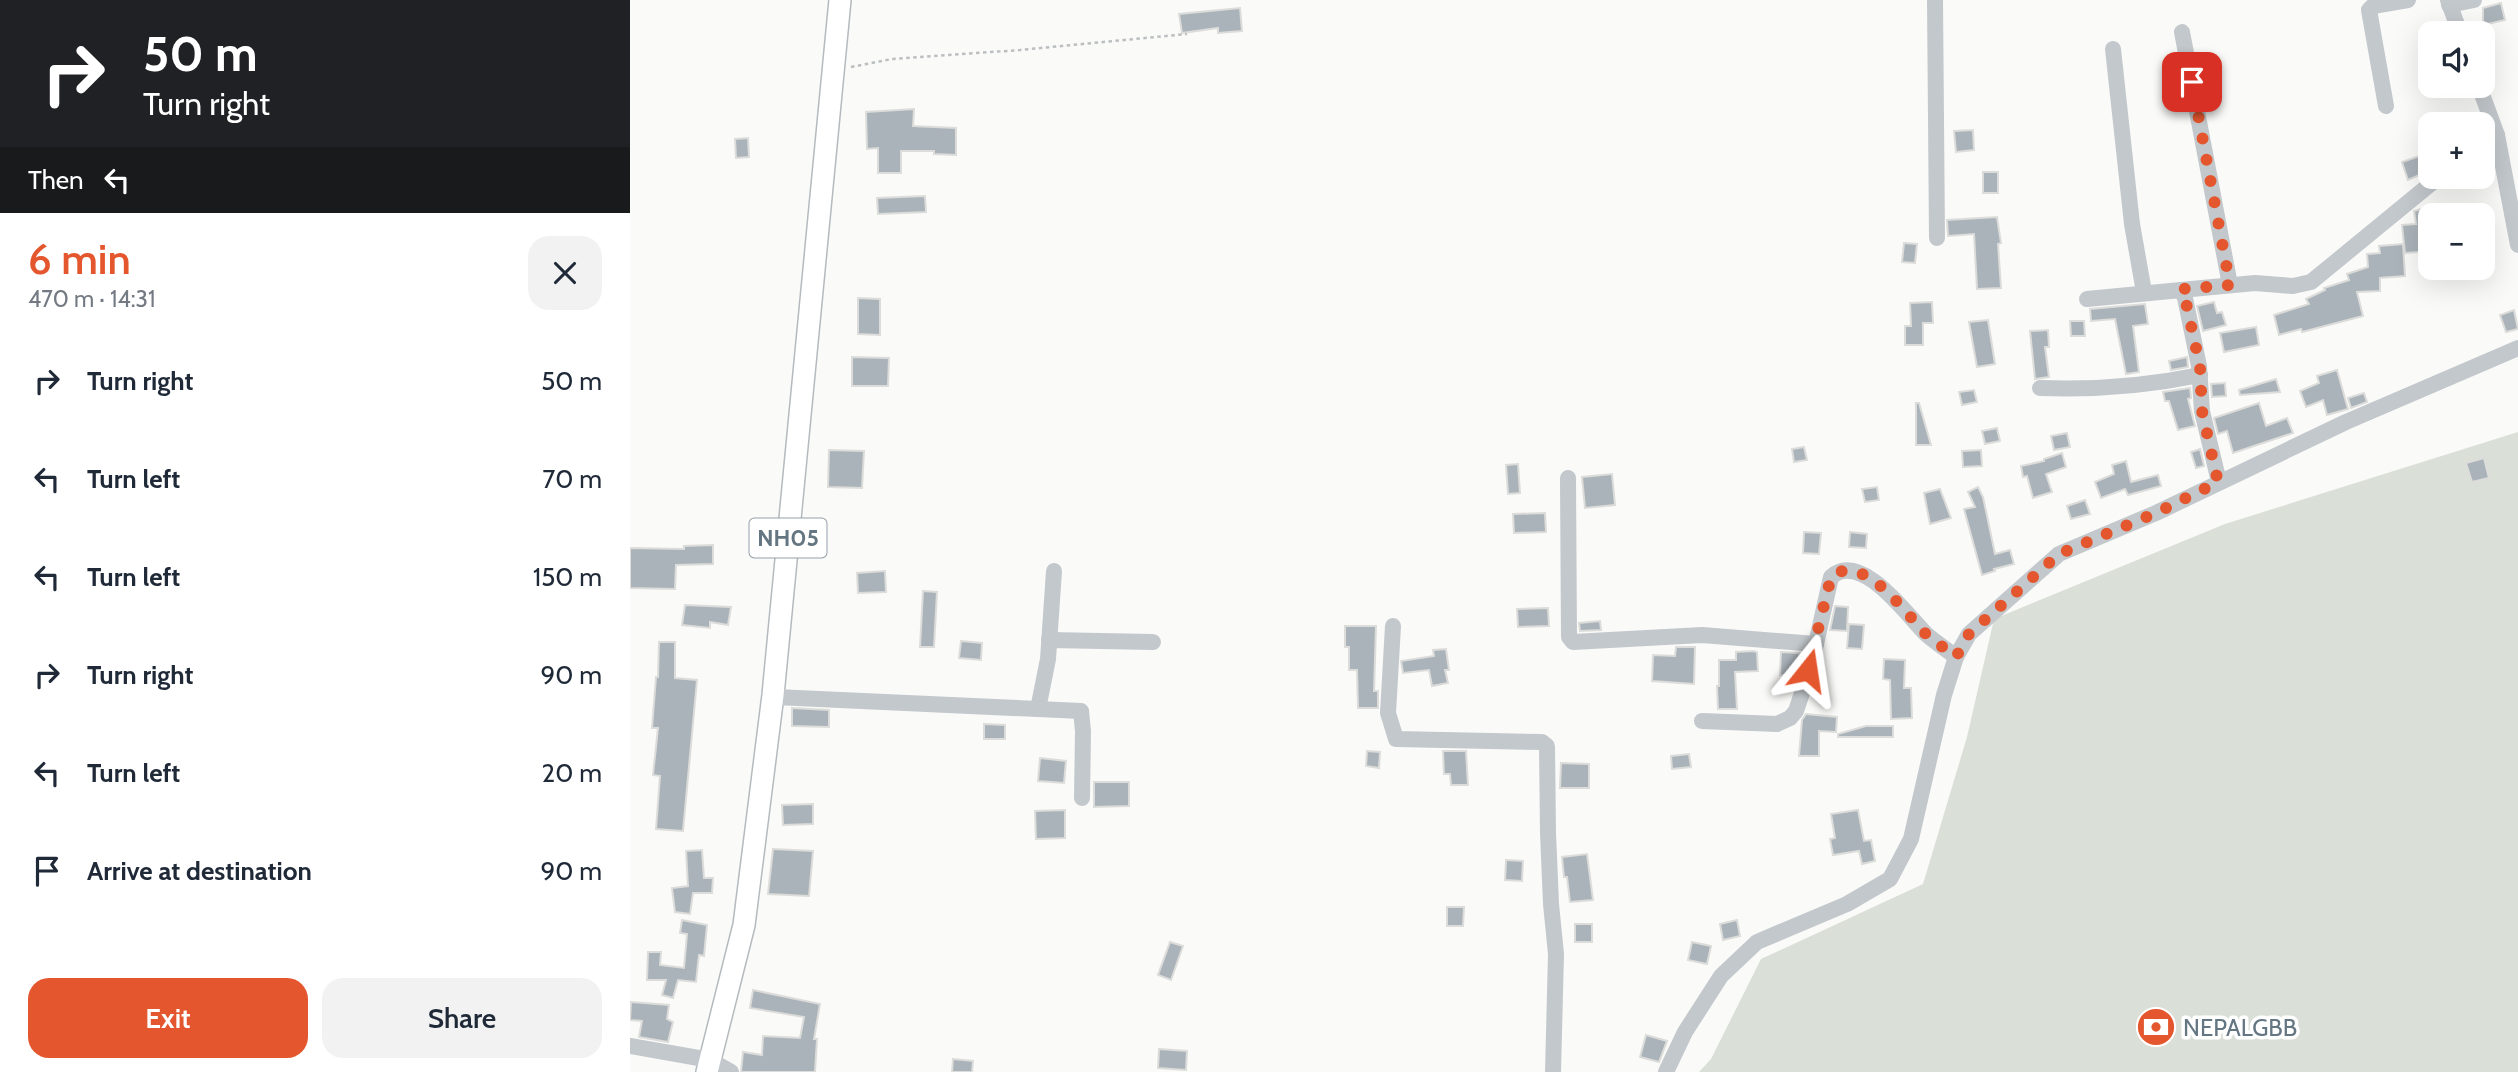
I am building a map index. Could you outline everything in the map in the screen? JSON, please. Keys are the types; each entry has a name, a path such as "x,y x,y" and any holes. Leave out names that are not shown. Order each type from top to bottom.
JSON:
{"main road":[{"name":"NH05","path":"708,1066 744,925 773,695 840,0"}],"street":[{"path":"1935,0 1937,238"},
{"path":"2386,106 2369,10 2373,6 2408,0"},
{"path":"2456,21 2449,3 2474,0"},
{"path":"2182,32 2230,285"},
{"path":"2113,49 2132,223 2144,292"},
{"path":"2483,98 2511,174 2518,245"},
{"path":"2087,299 2255,283 2293,286 2311,282 2424,189"},
{"path":"2181,289 2200,375 2202,411 2218,482"},
{"path":"1666,1072 1685,1032 1721,976 1757,942 1847,904 1890,879 1911,839 1944,695 1956,657 1969,634 2059,554 2156,513 2346,422 2518,348"},
{"path":"2040,388 2079,389 2161,383 2200,375"},
{"path":"1568,478 1569,637 1573,642 1702,635 1816,644"},
{"path":"1038,709 1049,640 1054,571"},
{"path":"1702,721 1777,724 1790,718 1796,711 1801,696 1831,577 1835,574 1855,571 1871,578 1885,589 1928,636 1956,657"},
{"path":"1393,626 1388,713 1396,739 1542,742 1548,746 1549,880 1556,954 1553,1072"},
{"path":"1049,640 1153,642"},
{"path":"773,695 1081,711 1082,798"},
{"path":"630,1046 731,1072"}],"path":[{"path":"834,70 892,60 1187,34"}],"shaded area":[{"path":"2518,432 2518,1072 1699,1072 1711,1059 1761,959 1923,884 1967,737 1994,619 2225,524"}],"building":[{"path":"2501,3 2505,20 2483,21 2483,8"},
{"path":"1240,8 1242,31 1218,33 1218,28 1182,33 1179,14"},
{"path":"914,109 913,126 956,128 956,155 934,154 934,151 901,151 901,173 878,173 878,148 867,149 866,112"},
{"path":"1973,130 1974,150 1956,152 1954,131"},
{"path":"748,138 749,157 736,158 735,139"},
{"path":"2418,156 2418,176 2408,180 2402,162"},
{"path":"1983,172 1998,172 1998,193 1983,193"},
{"path":"925,196 926,212 878,214 877,198"},
{"path":"2418,210 2418,252 2405,253 2402,225 2416,224 2414,211"},
{"path":"1997,217 2001,243 1998,244 2001,288 1977,289 1974,234 1948,236 1947,220"},
{"path":"1904,243 1917,244 1915,263 1902,262"},
{"path":"2403,244 2405,276 2380,278 2380,291 2357,292 2363,316 2302,332 2301,329 2279,335 2274,315 2309,304 2306,299 2325,290 2324,288 2349,280 2347,274 2368,267 2367,254 2380,253 2379,246"},
{"path":"858,298 880,299 880,335 858,334"},
{"path":"1932,302 1933,323 1923,323 1923,345 1905,345 1905,326 1911,326 1910,303"},
{"path":"2214,302 2217,313 2222,312 2226,325 2203,331 2197,306"},
{"path":"2145,304 2148,324 2133,326 2139,372 2126,374 2115,319 2091,321 2090,309"},
{"path":"2514,310 2518,329 2506,332 2500,315"},
{"path":"1988,320 1995,364 1977,367 1969,322"},
{"path":"2070,321 2084,321 2085,336 2071,336"},
{"path":"2256,327 2259,345 2224,352 2220,333"},
{"path":"2048,330 2049,347 2045,347 2049,377 2035,379 2030,331"},
{"path":"852,357 889,358 888,386 852,386"},
{"path":"2187,357 2188,367 2171,370 2169,361"},
{"path":"2337,370 2348,409 2327,415 2323,400 2306,407 2300,391 2319,383 2317,376"},
{"path":"2276,379 2280,392 2240,395 2239,390"},
{"path":"2225,383 2226,396 2212,397 2211,384"},
{"path":"2190,388 2191,398 2188,399 2195,426 2178,430 2169,401 2165,401 2163,392"},
{"path":"1974,390 1977,402 1962,405 1959,392"},
{"path":"2364,393 2367,402 2351,408 2348,398"},
{"path":"1916,403 1919,403 1931,445 1916,445"},
{"path":"2259,403 2266,426 2287,418 2293,433 2233,453 2227,431 2218,434 2214,418"},
{"path":"1997,428 2000,441 1985,444 1982,431"},
{"path":"2067,433 2070,447 2054,450 2051,436"},
{"path":"1804,447 1807,460 1794,462 1792,449"},
{"path":"2200,449 2204,466 2196,468 2191,452"},
{"path":"829,450 864,451 862,488 828,487"},
{"path":"1981,450 1982,466 1963,467 1962,451"},
{"path":"2062,453 2066,467 2046,474 2052,492 2033,498 2027,476 2023,477 2021,466 2044,461"},
{"path":"2484,458 2489,478 2472,482 2466,463"},
{"path":"2126,461 2131,482 2158,475 2161,486 2128,495 2125,489 2101,498 2095,482 2114,474 2112,465"},
{"path":"1518,464 1520,493 1508,494 1506,465"},
{"path":"1612,474 1615,505 1585,508 1582,477"},
{"path":"1877,487 1879,500 1865,502 1862,489"},
{"path":"1978,487 1983,497 1995,554 2010,550 2014,564 1982,575 1964,509 1975,507 1968,492"},
{"path":"1940,489 1951,518 1930,524 1924,493"},
{"path":"2085,500 2090,514 2071,519 2067,506"},
{"path":"1545,513 1546,532 1514,533 1513,514"},
{"path":"1804,532 1821,533 1819,554 1803,553"},
{"path":"1850,532 1867,534 1866,548 1849,547"},
{"path":"713,545 713,564 676,565 675,589 630,588 630,548 684,549 684,546"},
{"path":"885,571 886,592 858,593 857,573"},
{"path":"923,591 937,592 934,647 920,647"},
{"path":"685,605 731,607 728,625 710,622 710,628 682,625"},
{"path":"1835,606 1848,607 1847,631 1830,630"},
{"path":"1548,608 1549,626 1518,627 1517,609"},
{"path":"1600,621 1601,630 1580,631 1579,623"},
{"path":"1849,624 1864,625 1862,649 1847,648"},
{"path":"1345,626 1376,626 1374,691 1378,691 1378,708 1358,708 1357,670 1349,670"},
{"path":"961,641 982,643 981,660 959,658"},
{"path":"659,642 675,642 675,678 697,680 683,831 656,829 660,776 653,775 658,728 652,728"},
{"path":"1676,647 1695,647 1694,684 1652,681 1653,655 1675,656"},
{"path":"1446,649 1449,670 1445,670 1448,683 1432,686 1429,670 1403,673 1401,661 1434,656 1433,650"},
{"path":"1736,652 1757,652 1758,671 1735,672 1737,709 1718,709 1719,660 1736,660"},
{"path":"1781,652 1800,653 1796,675 1780,675"},
{"path":"1884,659 1905,660 1904,688 1911,688 1912,718 1891,719 1890,680 1883,679"},
{"path":"792,708 829,710 829,727 792,726"},
{"path":"1806,714 1837,717 1836,732 1819,731 1819,756 1799,756 1802,720"},
{"path":"984,724 1005,725 1005,739 984,739"},
{"path":"1866,726 1893,726 1893,737 1838,737 1838,734"},
{"path":"1367,751 1380,752 1379,768 1366,766"},
{"path":"1443,751 1466,751 1468,785 1451,785 1450,774 1444,774"},
{"path":"1689,754 1691,767 1672,769 1671,756"},
{"path":"1040,758 1066,761 1064,783 1038,781"},
{"path":"1561,763 1589,764 1589,788 1560,788"},
{"path":"1094,782 1129,782 1129,806 1094,807"},
{"path":"813,804 813,824 783,825 782,805"},
{"path":"1065,810 1065,838 1036,839 1035,811"},
{"path":"1858,810 1864,841 1871,840 1875,861 1862,864 1859,851 1833,855 1830,839 1835,838 1831,814"},
{"path":"773,849 813,851 809,896 768,894"},
{"path":"702,850 704,878 713,878 712,893 693,893 690,914 675,912 672,888 688,886 686,851"},
{"path":"1587,854 1593,900 1570,902 1562,857"},
{"path":"1506,860 1523,861 1522,881 1505,880"},
{"path":"1447,907 1464,907 1463,926 1447,926"},
{"path":"682,920 707,925 704,956 699,955 696,982 678,980 673,998 662,995 666,980 647,980 648,952 661,952 660,965 684,968 687,934 680,933"},
{"path":"1737,920 1740,936 1723,940 1720,924"},
{"path":"1575,924 1592,924 1592,942 1575,942"},
{"path":"1170,942 1183,946 1171,980 1158,975"},
{"path":"1692,942 1711,946 1707,964 1688,960"},
{"path":"753,990 820,1004 814,1039 817,1039 815,1072 741,1072 743,1052 762,1055 763,1036 800,1038 804,1017 750,1008"},
{"path":"631,1002 669,1005 667,1019 673,1022 668,1042 639,1037 642,1021 630,1020"},
{"path":"1646,1035 1667,1041 1659,1062 1640,1057"},
{"path":"1159,1049 1187,1051 1186,1070 1158,1068"},
{"path":"953,1059 973,1061 972,1072 952,1072"}],"place":[{"name":"NEPALGBB","path":"2156,1027"}],"route":[{"path":"1808,670 1831,577 1835,574 1855,571 1871,578 1885,589 1928,636 1956,657 1969,634 2059,554 2156,513 2218,482 2202,411 2200,366 2181,289 2230,285 2192,82"}]}
